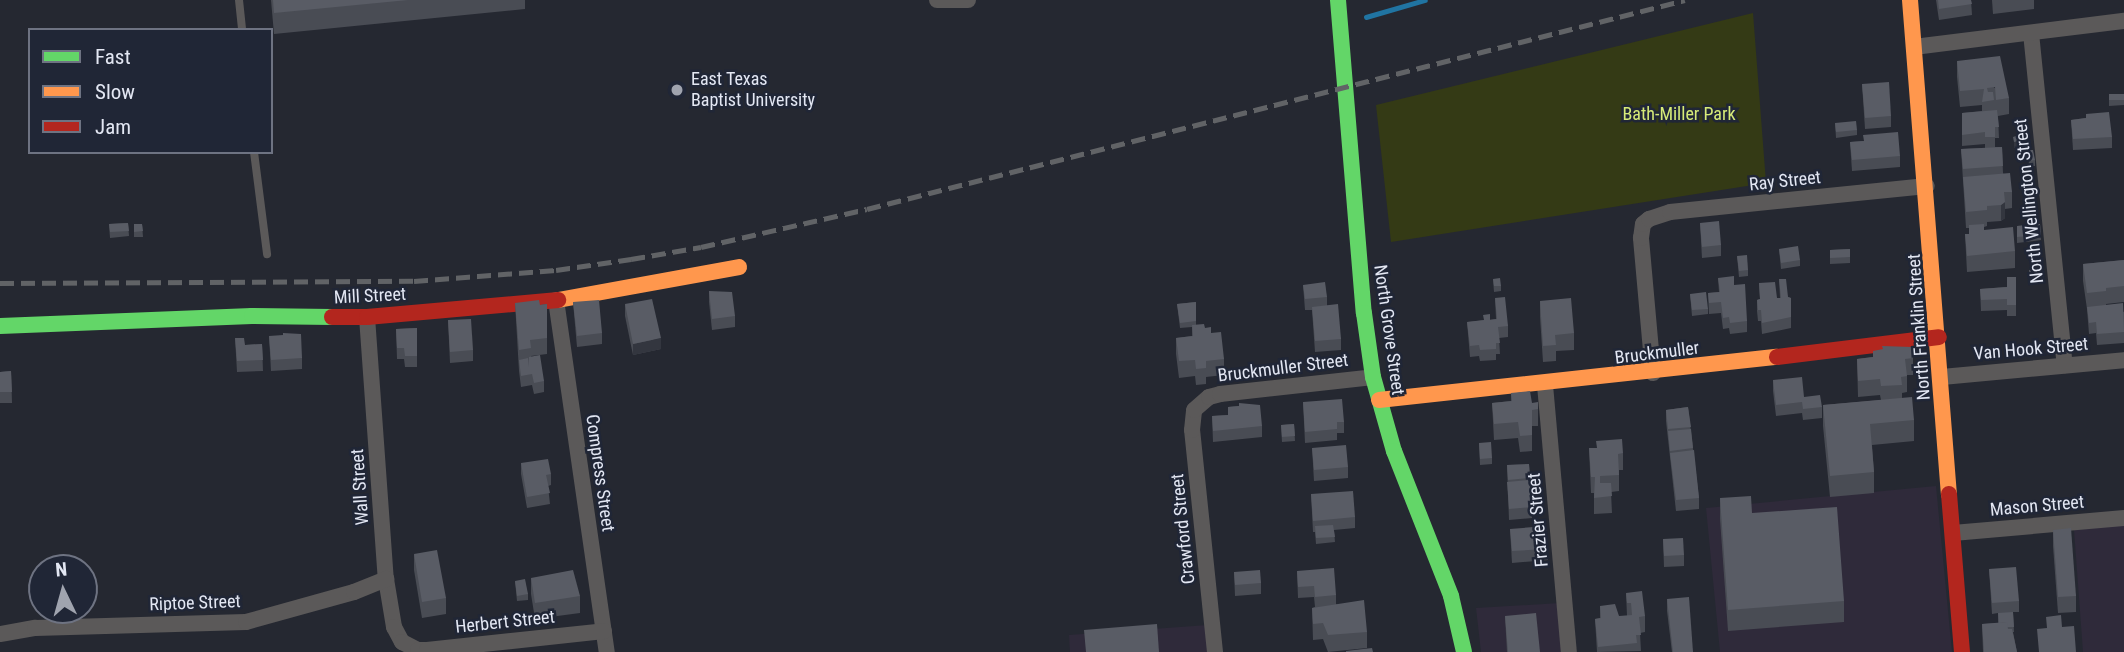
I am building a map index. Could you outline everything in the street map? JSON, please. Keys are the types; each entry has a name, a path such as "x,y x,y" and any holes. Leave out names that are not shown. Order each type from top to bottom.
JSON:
{"street":[{"path":"937,0 968,0"},
{"name":"North Grove Street","path":"1338,0 1364,313 1373,377 1394,451 1443,574 1464,652"},
{"name":"North Franklin Street","path":"1910,0 1927,186 1962,652"},
{"path":"1914,47 2124,21"},
{"name":"North Wellington Street","path":"2031,33 2065,365"},
{"name":"Ray Street","path":"1653,373 1641,238 1643,223 1670,212 1927,186"},
{"name":"Mill Street","path":"0,326 252,316 367,317 556,300 738,267"},
{"name":"Compress Street","path":"556,300 607,652"},
{"name":"Wall Street","path":"367,317 386,579 394,627 402,642 410,647"},
{"name":"Bruckmuller","path":"1379,400 1653,373 1939,337"},
{"name":"Van Hook Street","path":"1942,377 2124,360"},
{"name":"Bruckmuller Street","path":"1199,404 1220,394 1373,377"},
{"name":"Frazier Street","path":"1545,385 1569,652"},
{"name":"Crawford Street","path":"1199,404 1191,418 1215,652"},
{"name":"Mason Street","path":"1953,533 2124,518"},
{"name":"Riptoe Street","path":"0,634 47,627 246,622 354,592 386,579"},
{"name":"Herbert Street","path":"410,647 427,650 604,631"}],"lane":[{"path":"239,0 242,28"},
{"path":"254,154 267,254"}],"shaded area":[{"path":"1936,486 1952,652 1720,652 1706,508"},
{"path":"2124,525 2124,652 2083,652 2074,530"},
{"path":"1560,603 1565,652 1481,652 1476,608"},
{"path":"1208,625 1210,652 1070,652 1069,635"}],"green space":[{"name":"Bath-Miller Park","path":"1753,13 1766,183 1391,242 1376,105"}],"building":[{"path":"273,0 408,0 274,13"},
{"path":"1938,0 1971,0 1972,4 1939,9"},
{"path":"2000,56 2009,98 1996,100 1995,87 1987,88 1988,92 1993,92 1994,100 1982,102 1984,89 1960,91 1957,61"},
{"path":"1889,82 1891,116 1865,118 1862,84"},
{"path":"2109,94 2124,94 2124,100 2109,100"},
{"path":"1997,110 1999,127 1995,127 1995,137 1985,137 1985,132 1962,135 1962,113"},
{"path":"2109,112 2112,137 2073,139 2071,120 2086,118 2086,114"},
{"path":"1856,121 1857,130 1836,132 1835,123"},
{"path":"1898,132 1900,156 1852,160 1850,142 1864,141 1863,135"},
{"path":"2023,134 2024,140 2014,142 2013,137"},
{"path":"2002,147 2003,166 1963,169 1961,149"},
{"path":"2028,150 2033,150 2035,160 2029,161"},
{"path":"2010,173 2012,192 2004,192 2005,202 1987,206 1987,210 1966,212 1963,177"},
{"path":"1719,221 1721,245 1702,247 1700,223"},
{"path":"128,223 129,231 110,232 109,224"},
{"path":"134,224 142,224 143,231 134,232"},
{"path":"1984,224 1984,230 2013,227 2015,251 1967,256 1965,234 1969,234 1969,225"},
{"path":"2040,224 2041,235 2017,237 2017,226"},
{"path":"1798,246 1800,260 1781,263 1779,249"},
{"path":"1850,249 1850,257 1830,258 1830,250"},
{"path":"1747,255 1748,270 1739,271 1737,256"},
{"path":"2124,260 2124,286 2087,293 2083,264"},
{"path":"2042,268 2044,276 2031,278 2029,270"},
{"path":"1734,276 1734,285 1745,284 1747,321 1730,323 1729,317 1723,318 1721,302 1709,303 1708,293 1720,292 1718,278"},
{"path":"2007,277 2016,277 2016,305 2007,305 2007,299 1981,300 1980,289 2007,287"},
{"path":"1500,278 1501,286 1494,286 1493,279"},
{"path":"1779,279 1786,279 1788,297 1791,298 1791,317 1762,323 1757,300 1760,299 1759,283 1775,282 1777,298 1781,298"},
{"path":"1325,282 1327,297 1305,299 1303,285"},
{"path":"709,291 732,292 735,316 712,319"},
{"path":"1706,292 1708,309 1692,310 1690,294"},
{"path":"1505,297 1508,326 1498,327 1500,343 1496,343 1496,349 1480,350 1479,345 1470,346 1467,322 1484,320 1483,315 1490,314 1490,320 1497,319 1495,298"},
{"path":"1571,298 1574,333 1555,335 1556,345 1543,346 1540,301"},
{"path":"652,299 661,338 633,344 625,304"},
{"path":"539,300 540,305 547,304 547,338 530,340 531,348 519,350 515,303"},
{"path":"599,300 602,333 577,336 573,302"},
{"path":"1196,302 1196,321 1180,323 1177,304"},
{"path":"2123,303 2124,332 2097,334 2096,322 2089,323 2087,307"},
{"path":"1338,304 1341,339 1315,341 1312,307"},
{"path":"471,319 473,350 450,352 448,320"},
{"path":"1204,324 1205,328 1211,327 1211,333 1221,332 1224,359 1206,361 1206,368 1196,369 1195,360 1179,361 1176,338 1193,336 1192,325"},
{"path":"417,328 417,356 405,356 404,348 397,348 396,329"},
{"path":"283,333 301,334 302,358 271,360 269,336"},
{"path":"235,338 244,338 245,345 262,344 263,360 237,361"},
{"path":"1882,346 1912,347 1913,358 1905,359 1907,376 1901,377 1902,385 1881,386 1880,379 1858,381 1857,359 1873,357 1873,351 1883,349"},
{"path":"540,355 544,381 534,383 532,374 521,376 519,360 528,358 529,367 529,357"},
{"path":"11,371 12,392 0,392 0,372"},
{"path":"1802,377 1804,397 1820,395 1822,407 1803,409 1802,402 1776,405 1773,380"},
{"path":"1530,391 1532,403 1538,402 1538,409 1532,410 1532,435 1520,436 1518,422 1494,424 1492,403 1512,401 1511,393"},
{"path":"1912,397 1914,420 1870,424 1874,472 1830,476 1823,405"},
{"path":"1342,399 1344,422 1337,422 1337,429 1305,432 1303,402"},
{"path":"1239,403 1260,405 1262,426 1213,431 1212,416 1228,415 1228,407 1239,406"},
{"path":"1688,407 1691,427 1668,429 1666,410"},
{"path":"1294,424 1295,436 1282,437 1281,425"},
{"path":"1691,429 1693,448 1670,451 1668,431"},
{"path":"1622,439 1623,453 1618,454 1619,475 1600,476 1600,483 1611,483 1612,496 1594,498 1595,477 1591,477 1589,448 1597,448 1596,441"},
{"path":"1491,442 1492,458 1480,459 1479,443"},
{"path":"1346,445 1348,467 1314,470 1312,448"},
{"path":"1694,450 1699,498 1676,500 1670,453"},
{"path":"548,459 551,474 546,475 550,493 527,497 521,463"},
{"path":"1529,464 1530,478 1508,480 1507,465"},
{"path":"1530,480 1532,507 1509,509 1507,482"},
{"path":"1353,491 1355,517 1313,521 1311,494"},
{"path":"1751,496 1752,513 1837,507 1844,601 1728,610 1720,498"},
{"path":"1333,525 1335,537 1316,538 1315,526"},
{"path":"1546,526 1548,549 1512,551 1510,529"},
{"path":"2071,528 2076,596 2058,597 2053,530"},
{"path":"1683,538 1684,555 1664,556 1663,539"},
{"path":"437,550 446,598 422,602 414,554"},
{"path":"2016,567 2019,601 1992,603 1989,569"},
{"path":"1334,568 1336,595 1315,597 1314,586 1298,587 1297,571"},
{"path":"573,570 580,596 535,603 531,578"},
{"path":"1260,570 1261,583 1235,585 1234,572"},
{"path":"525,579 528,594 517,596 515,581"},
{"path":"1642,591 1645,616 1639,617 1641,635 1636,635 1637,643 1598,647 1595,619 1601,618 1600,606 1615,604 1619,616 1632,615 1631,603 1627,603 1626,593"},
{"path":"1689,597 1693,652 1673,652 1667,599"},
{"path":"1364,600 1367,632 1328,635 1323,623 1313,624 1312,608"},
{"path":"2013,612 2014,627 2007,627 2007,622 1999,623 1998,613"},
{"path":"1536,613 1540,652 1508,652 1505,616"},
{"path":"2061,615 2062,627 2074,626 2076,652 2039,652 2037,629 2047,628 2046,617"},
{"path":"2007,622 2008,629 2012,629 2017,652 1984,652 1982,624"},
{"path":"1157,624 1159,652 1086,652 1084,630"},
{"path":"1372,648 1373,652 1346,652 1346,651"}],"waterway":[{"path":"1366,17 1425,0"}],"railway":[{"path":"0,283 414,281 556,270 631,259 701,247 867,209 1685,0"}],"traffic: fast":[{"path":"1338,0 1364,313 1373,377 1394,451 1451,596 1464,652"},
{"path":"0,326 252,316 332,317"}],"traffic: slow":[{"path":"1910,0 1949,494"},
{"path":"558,300 739,267"},
{"path":"1379,400 1777,357"}],"traffic: jam":[{"path":"332,317 367,317 558,300"},
{"path":"1777,357 1939,337"},
{"path":"1949,494 1962,652"}],"place":[{"name":"East Texas Baptist University","path":"677,90"}]}
